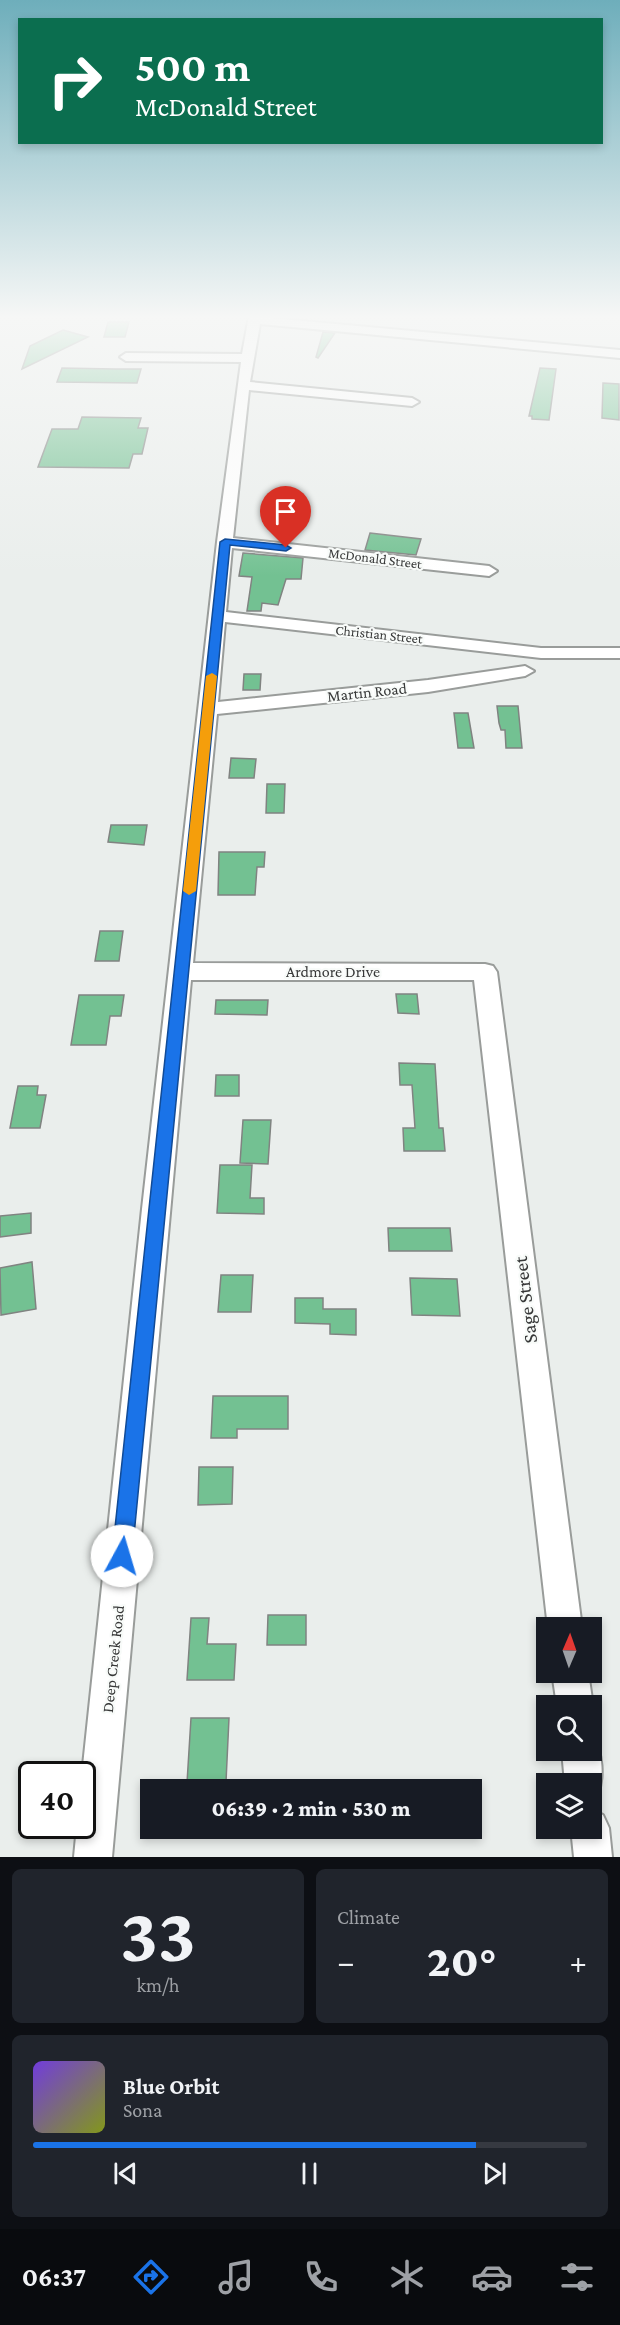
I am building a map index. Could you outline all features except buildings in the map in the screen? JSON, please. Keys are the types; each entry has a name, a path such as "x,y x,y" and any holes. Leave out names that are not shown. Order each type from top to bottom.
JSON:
{"street":[{"name":"Deep Creek Road","path":"93,1857 181,971 241,403"},
{"name":"McDonald Street","path":"225,542 489,571"},
{"name":"Christian Street","path":"218,616 541,653 620,653"},
{"name":"Martin Road","path":"208,709 428,686 525,671"},
{"name":"Ardmore Drive","path":"181,971 484,972"},
{"name":"Sage Street","path":"484,972 564,1617"},
{"path":"591,1839 593,1857"}],"slow traffic":[{"path":"189,891 212,676"}],"route":[{"path":"122,1556 225,542 286,548"}]}
